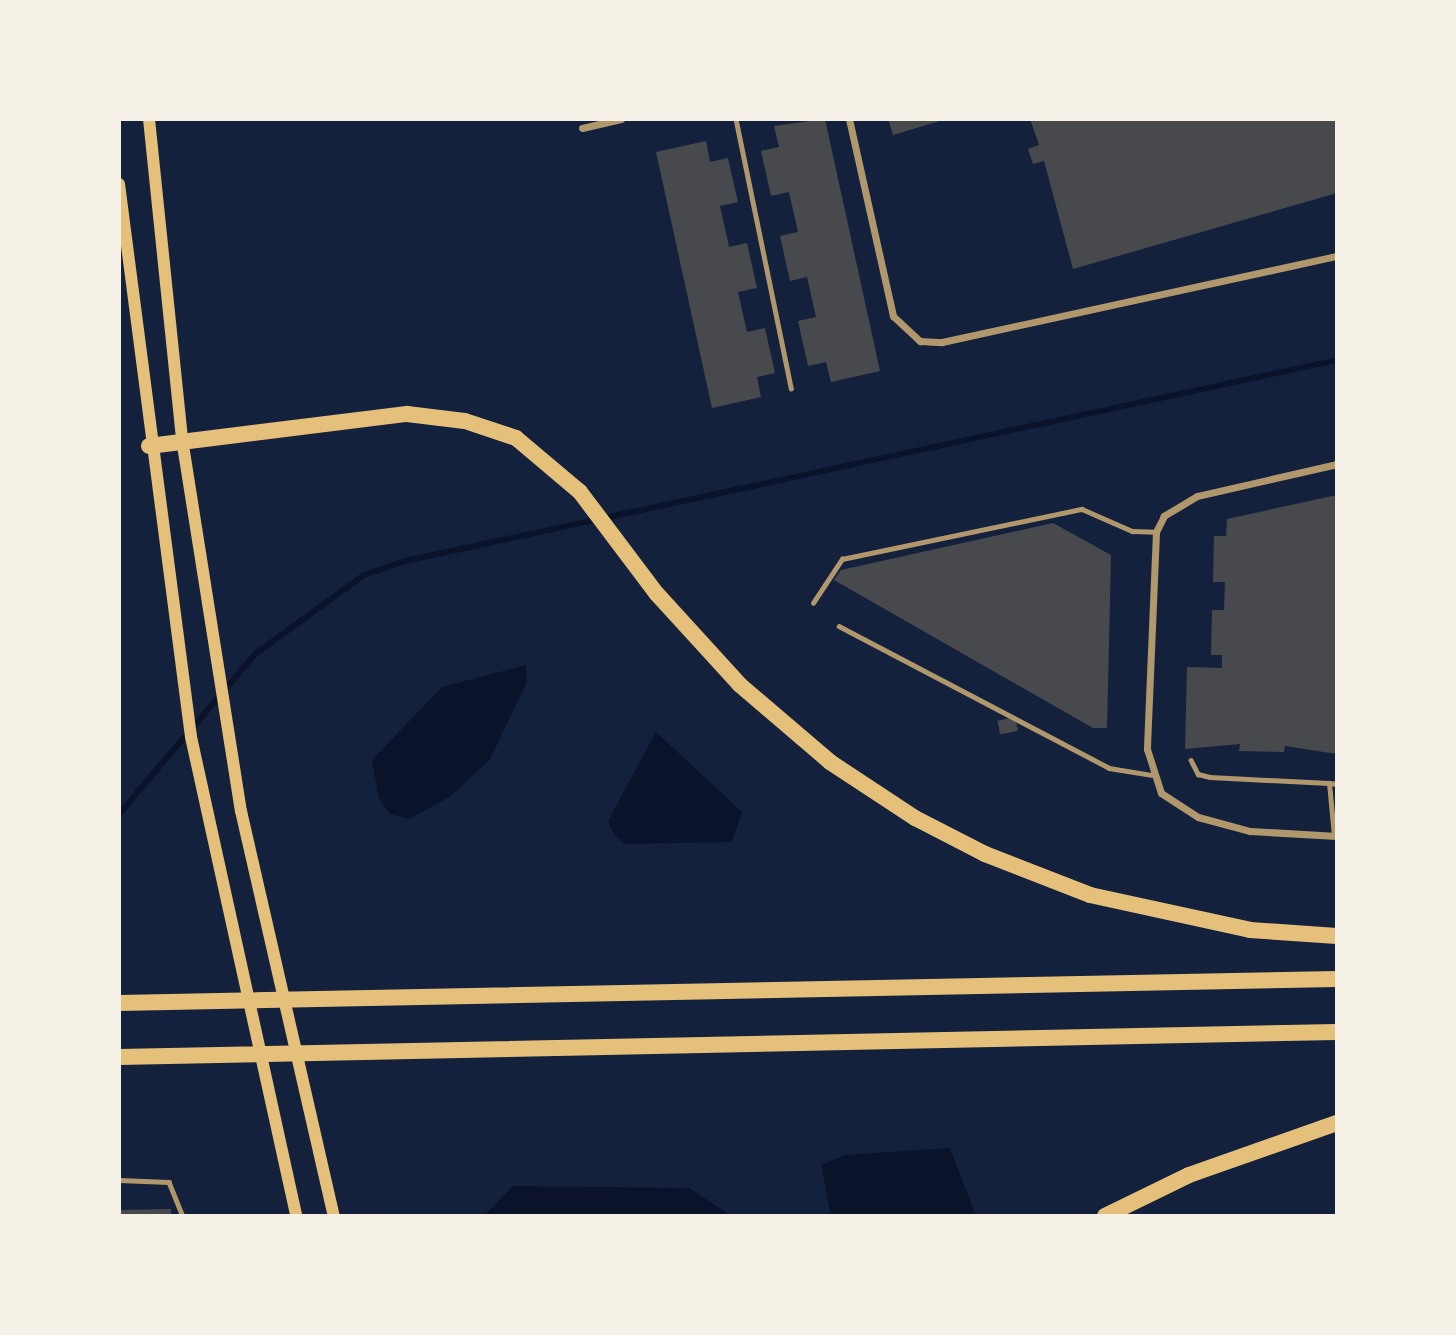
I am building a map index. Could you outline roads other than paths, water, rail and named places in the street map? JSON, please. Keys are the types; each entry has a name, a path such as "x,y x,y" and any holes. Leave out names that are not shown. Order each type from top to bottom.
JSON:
{"highway":[{"path":"149,446 182,439 407,414 487,427 537,451 580,492 657,594 790,731 872,792 985,855 1061,886 1155,912 1250,930 1337,936"},
{"path":"119,1003 1337,979"},
{"path":"119,1057 1337,1032"},
{"path":"1104,1216 1200,1170 1337,1123"}],"main road":[{"path":"149,119 182,439 241,811 313,1135 334,1216"},
{"path":"119,184 171,614 209,834 274,1134 296,1216"}],"street":[{"path":"582,128 621,119"},
{"path":"849,119 893,316 920,341 942,342 1337,257"},
{"path":"1335,836 1250,831 1198,817 1175,805 1152,775 1147,749 1156,532 1164,516 1197,496 1337,464"}],"lane":[{"path":"736,119 791,388"},
{"path":"813,603 842,559 1082,509 1132,531 1156,532"},
{"path":"839,626 1109,768 1152,775"},
{"path":"1191,760 1198,774 1210,776 1337,783"},
{"path":"1329,783 1335,836"},
{"path":"119,1180 169,1182 183,1216"}],"water":[{"path":"526,665 527,682 490,759 451,796 409,819 390,814 379,799 372,760 442,687"},
{"path":"656,732 742,812 732,842 624,844 613,833 608,821"},
{"path":"950,1148 976,1216 831,1216 821,1165 845,1155"},
{"path":"513,1186 689,1188 732,1216 484,1216"}],"waterway":[{"path":"119,814 255,654 364,575 405,561 1337,360"}]}
